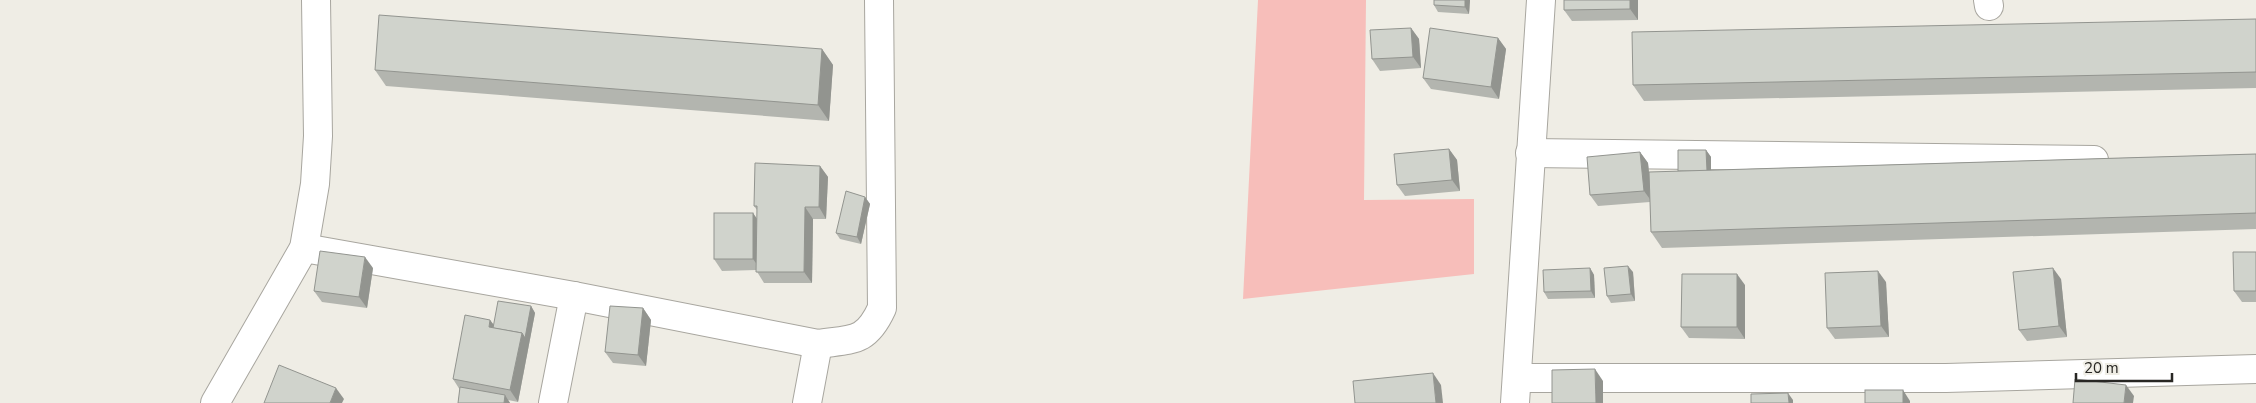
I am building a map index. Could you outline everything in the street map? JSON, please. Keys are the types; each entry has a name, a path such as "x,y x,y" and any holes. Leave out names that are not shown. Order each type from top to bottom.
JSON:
{"street":[{"path":"214,403 304,248 315,184 318,136 316,0"},
{"path":"304,248 574,296 818,344 856,339 874,326 882,308 879,0"},
{"path":"1541,0 1516,391 2256,368"},
{"path":"1530,154 2118,159"},
{"path":"553,403 574,296"},
{"path":"807,403 818,344"}],"shaded area":[{"path":"1258,0 1366,0 1364,200 1474,199 1474,274 1243,299"}],"building":[{"path":"1434,0 1465,0 1465,7 1434,5"},
{"path":"1564,0 1630,0 1630,9 1564,10"},
{"path":"379,15 822,49 818,105 375,70"},
{"path":"2256,19 2256,72 1633,85 1632,32"},
{"path":"1411,28 1413,57 1372,59 1370,30"},
{"path":"1430,28 1498,38 1491,87 1423,78"},
{"path":"1449,149 1452,180 1397,185 1394,154"},
{"path":"1678,150 1706,150 1707,171 1678,171"},
{"path":"1640,152 1644,191 1590,195 1587,157"},
{"path":"2256,154 2256,213 1651,232 1649,172"},
{"path":"755,163 820,166 819,207 805,207 804,272 756,272 757,206 754,206"},
{"path":"846,191 865,197 857,237 836,233"},
{"path":"714,213 753,213 753,259 714,259"},
{"path":"320,251 365,257 359,297 314,291"},
{"path":"2233,252 2256,252 2256,291 2234,291"},
{"path":"1628,266 1631,294 1607,296 1604,268"},
{"path":"1590,268 1591,291 1544,292 1543,270"},
{"path":"2053,268 2059,326 2019,330 2013,272"},
{"path":"1878,271 1881,326 1827,328 1825,273"},
{"path":"1682,274 1737,274 1737,327 1681,327"},
{"path":"498,301 531,306 525,338 522,333 493,328"},
{"path":"610,306 643,308 638,355 605,352"},
{"path":"465,315 490,320 489,327 522,333 510,390 453,379"},
{"path":"279,365 336,388 330,403 264,403"},
{"path":"1595,369 1596,403 1552,403 1552,370"},
{"path":"1433,373 1436,403 1355,403 1353,381"},
{"path":"2075,379 2126,385 2124,403 2073,403"},
{"path":"460,387 505,395 504,403 458,403"},
{"path":"1865,390 1903,390 1903,403 1865,403"},
{"path":"1788,393 1789,403 1751,403 1751,394"}]}
